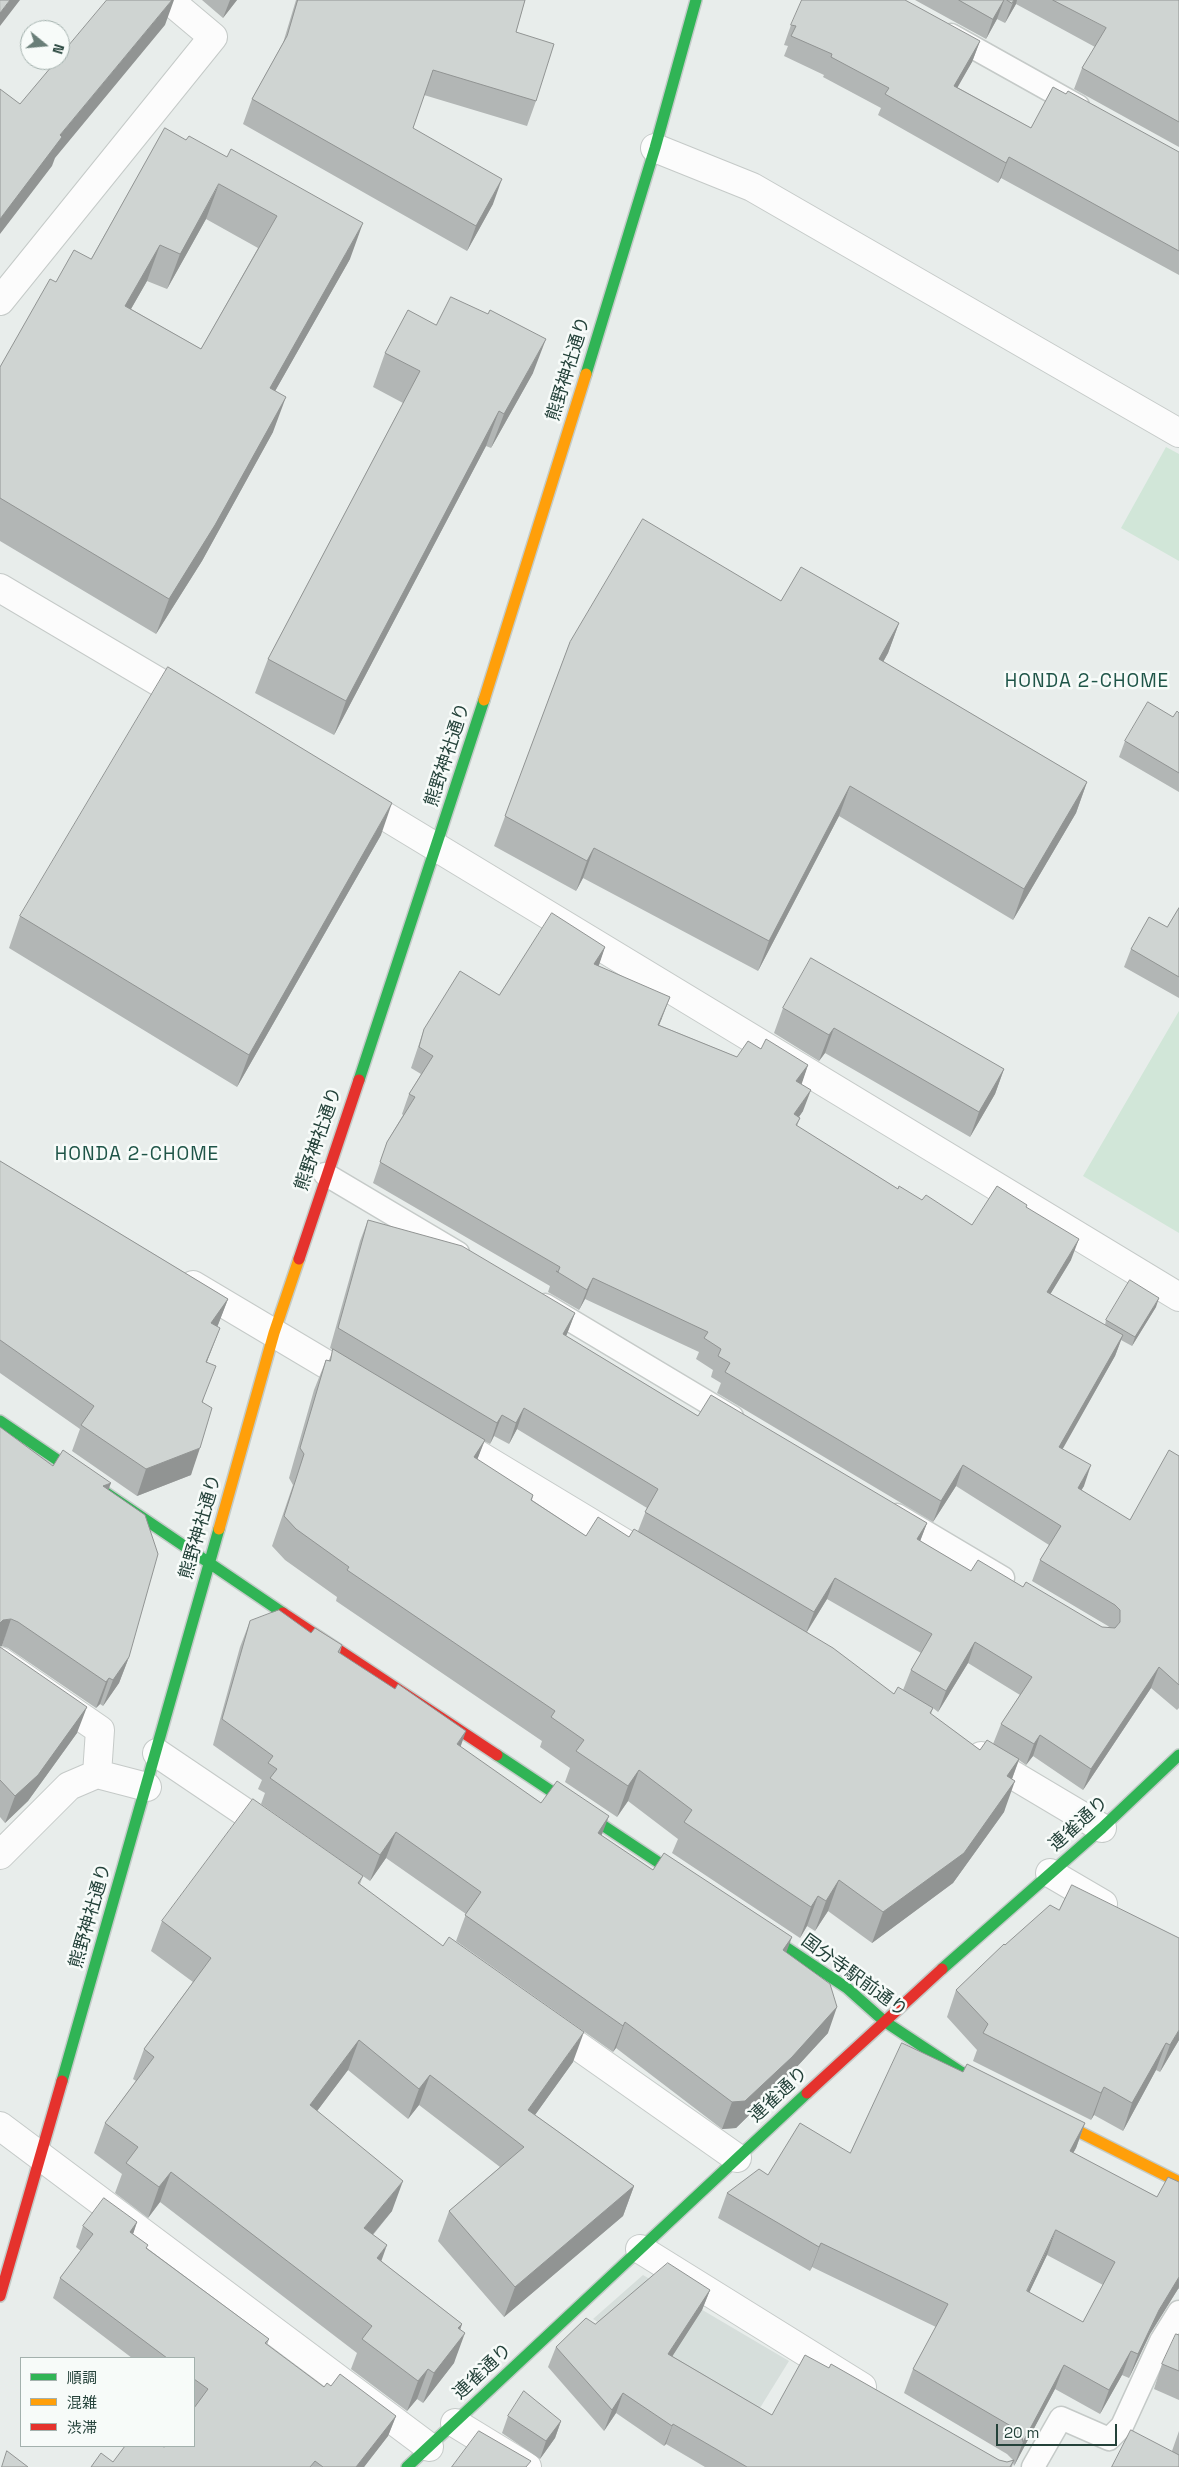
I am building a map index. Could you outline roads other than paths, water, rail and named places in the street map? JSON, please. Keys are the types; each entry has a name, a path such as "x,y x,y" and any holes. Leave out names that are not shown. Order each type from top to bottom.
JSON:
{"main road":[{"name":"熊野神社通り","path":"0,2296 157,1753 274,1333 325,1174 437,846 539,528 655,148 696,0"},
{"path":"0,1421 209,1564 698,1889"},
{"name":"連雀通り","path":"408,2467 884,2021 1102,1828 1179,1755"},
{"name":"国分寺駅前通り","path":"748,1922 847,1988 884,2021 961,2072 996,2090"},
{"path":"1039,2112 1179,2182"}],"street":[{"path":"0,301 213,37 169,0"},
{"path":"655,148 752,187 1179,433"},
{"path":"0,588 214,715"},
{"path":"334,786 437,846 1179,1297"},
{"path":"171,1272 376,1394"},
{"path":"428,1425 649,1558"},
{"path":"0,1661 100,1730 97,1774"},
{"path":"956,1742 1102,1828"},
{"path":"157,1753 298,1849"},
{"path":"0,1855 69,1786 97,1774 147,1787"},
{"path":"1050,1873 1128,1919"},
{"path":"526,2009 737,2158"},
{"path":"0,2126 429,2447"},
{"path":"640,2249 812,2358 880,2398"},
{"path":"455,2423 527,2467"}],"lane":[{"path":"930,24 1093,115"},
{"path":"325,1174 479,1266"},
{"path":"530,1296 752,1428"},
{"path":"880,1505 1024,1591"},
{"path":"1033,2467 1061,2418 1109,2439 1122,2426 1161,2341 1179,2312"}],"district":[{"name":"HONDA 2-CHOME","path":"1087,682"},
{"name":"HONDA 2-CHOME","path":"137,1155"}]}
